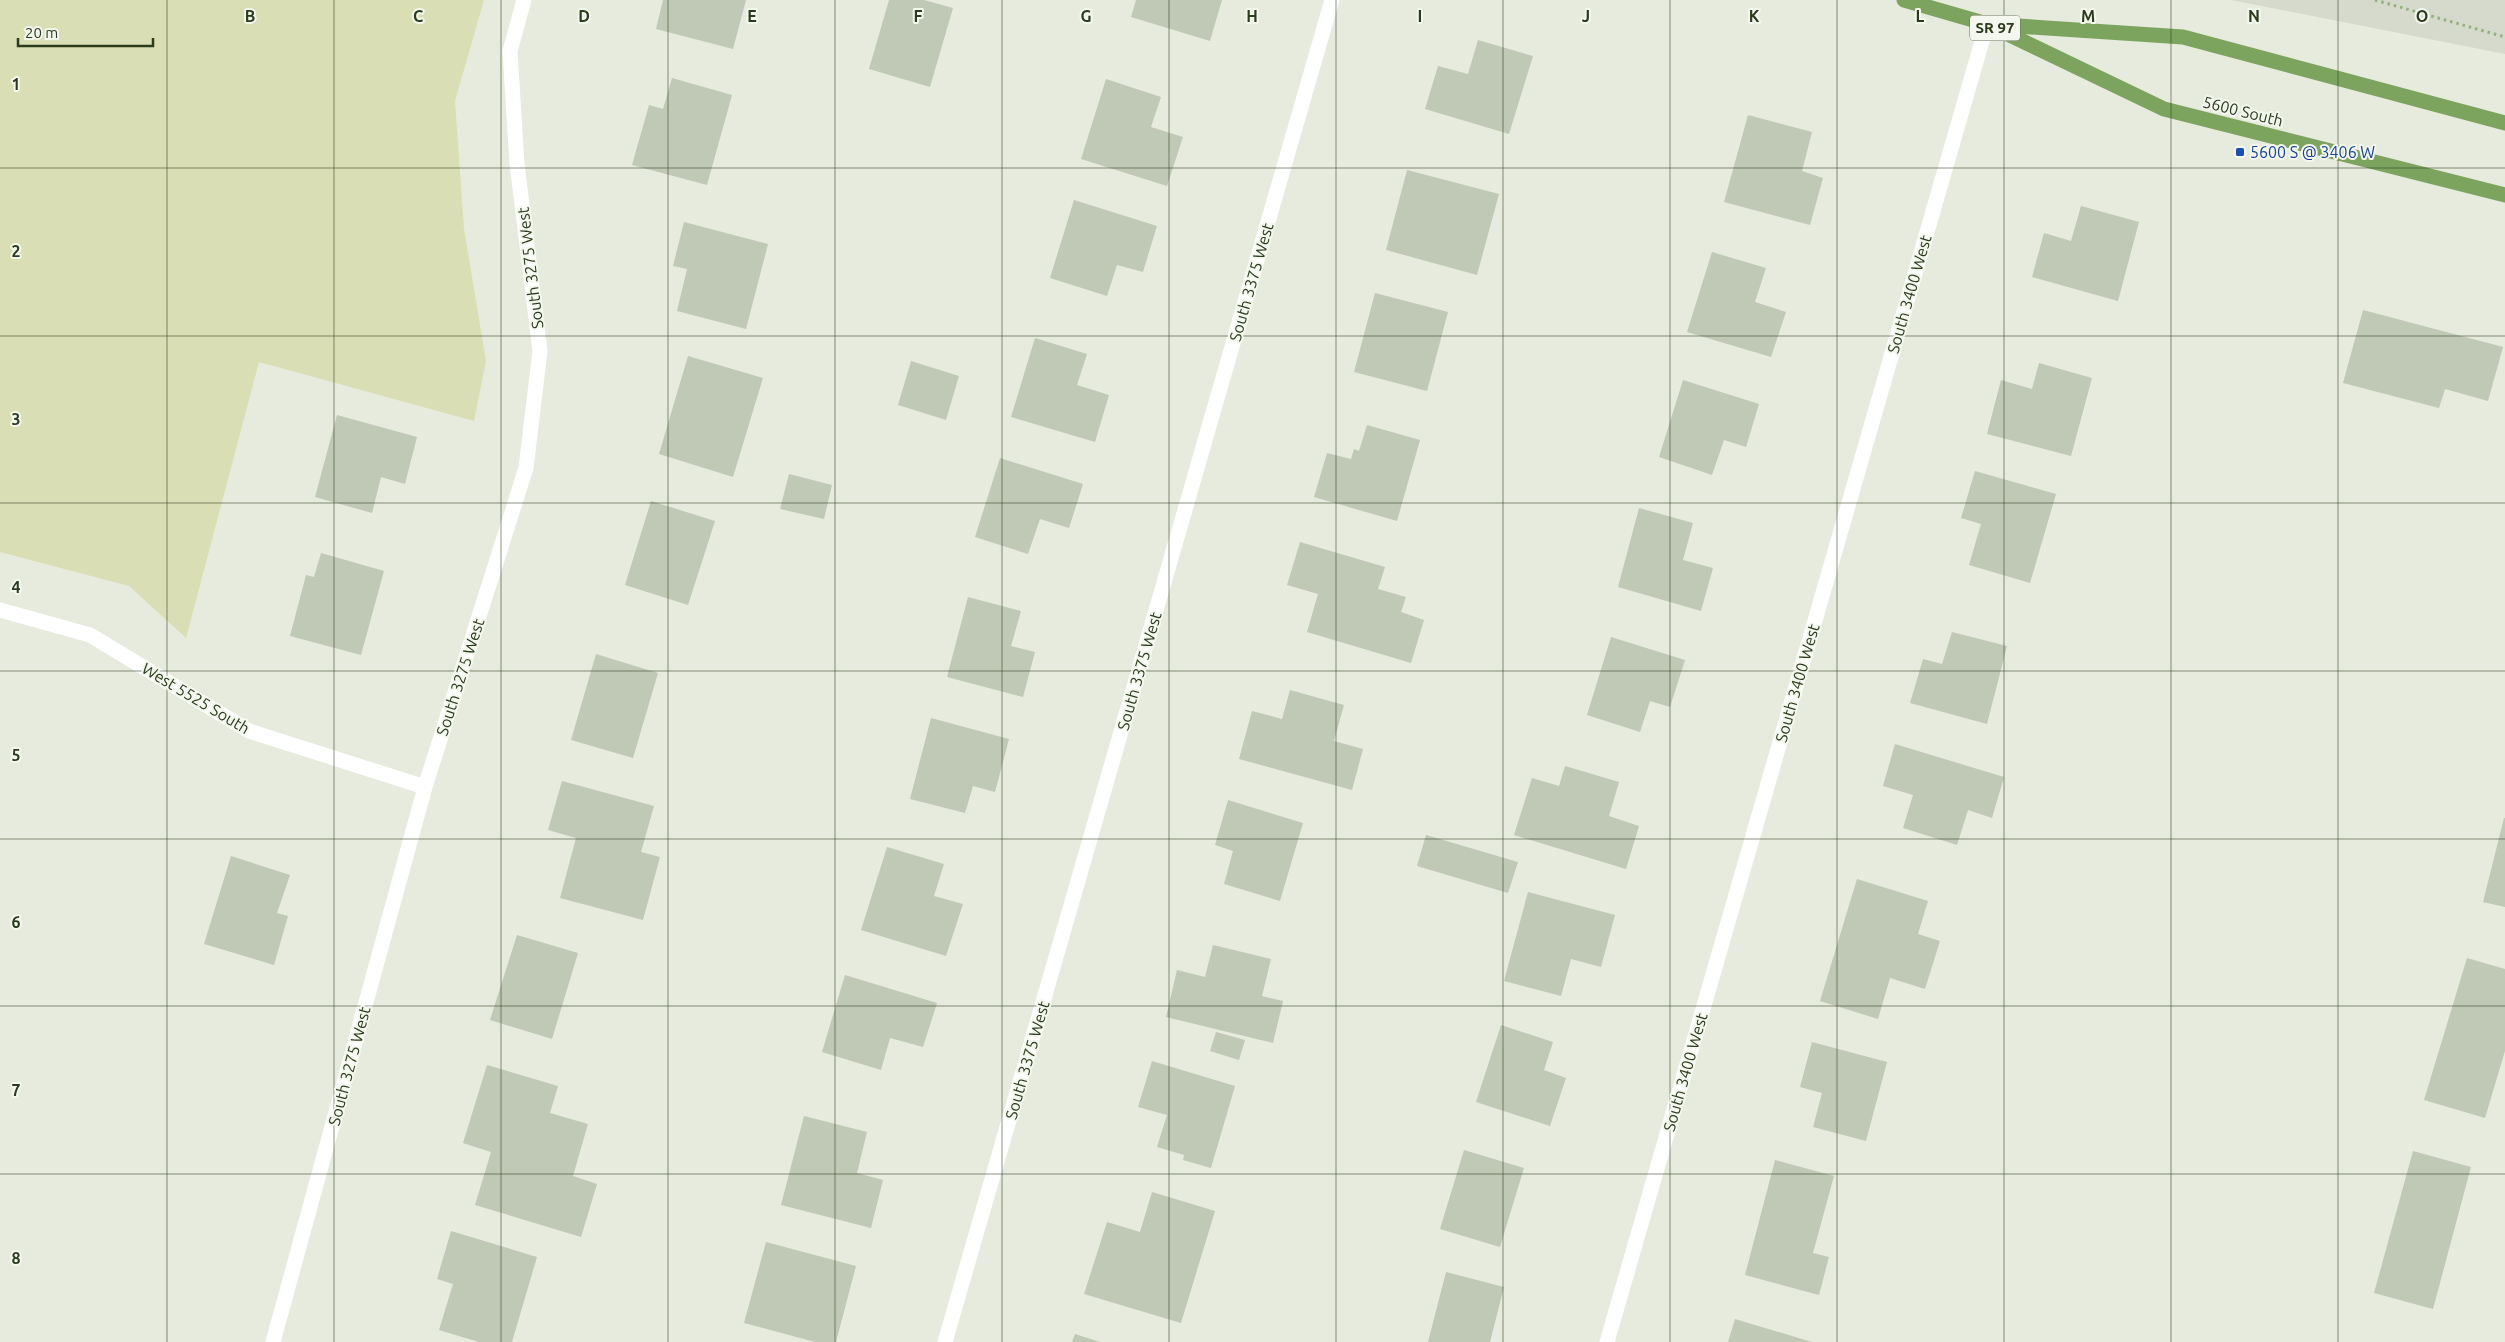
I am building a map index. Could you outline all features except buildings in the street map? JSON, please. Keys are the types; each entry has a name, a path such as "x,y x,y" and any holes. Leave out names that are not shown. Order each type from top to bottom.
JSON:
{"main road":[{"name":"5600 South","path":"1904,0 1986,24 2164,109 2505,195"},
{"name":"5600 South","path":"1986,24 2183,37 2505,123"}],"street":[{"name":"South 3275 West","path":"273,1342 425,786 526,468 540,352 518,164 510,51 524,0"},
{"name":"South 3375 West","path":"945,1342 1332,0"},
{"name":"South 3400 West","path":"1607,1342 1986,24"},
{"name":"West 5525 South","path":"0,610 90,635 249,731 425,786"}],"path":[{"path":"2374,0 2505,37"}],"shaded area":[{"path":"2231,0 2505,0 2505,54"}],"green space":[{"path":"0,0 484,0 455,101 464,229 486,361 474,421 259,362 186,638 129,586 0,552"}],"place":[{"name":"5600 S @ 3406 W","path":"2240,152"}]}
